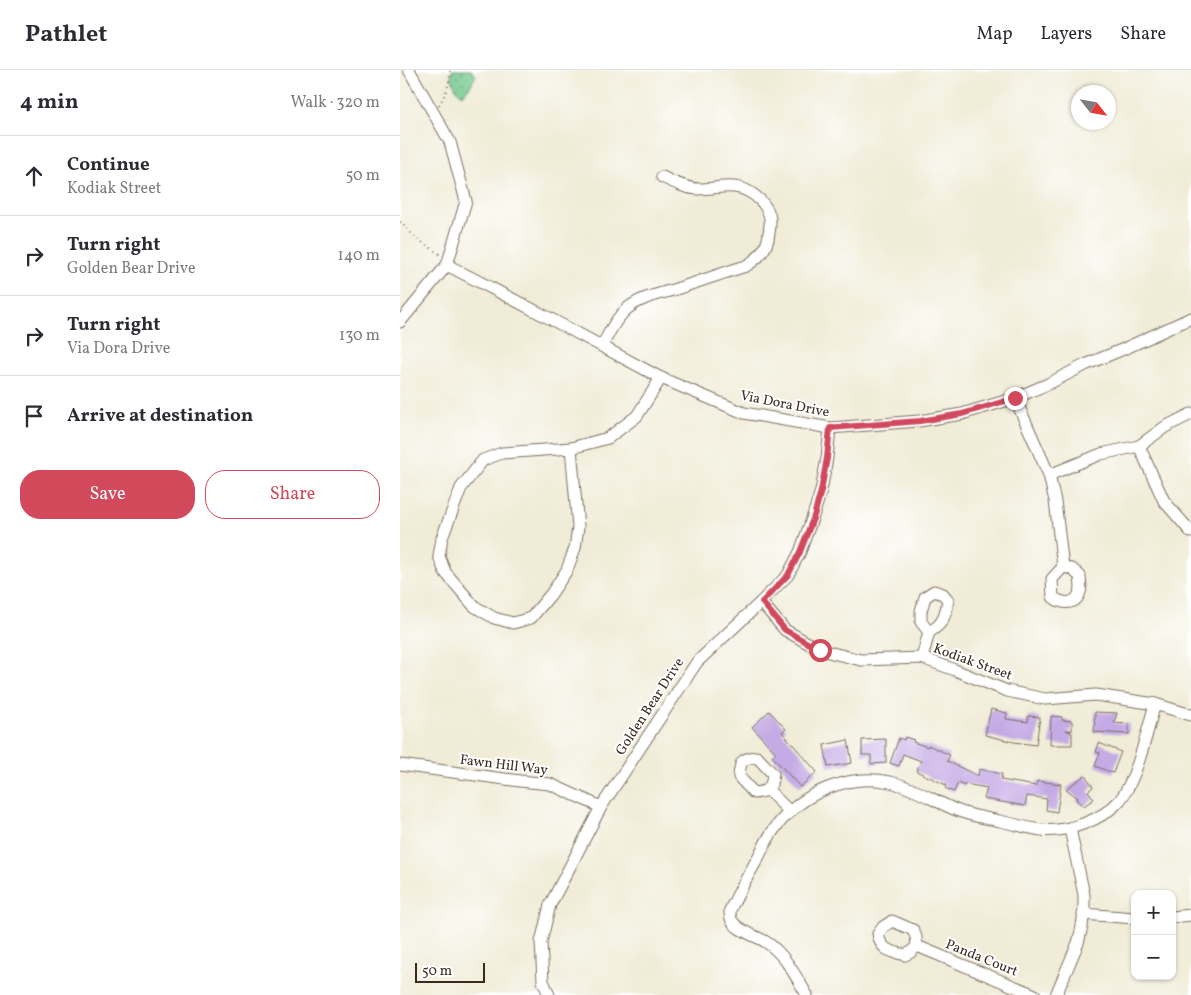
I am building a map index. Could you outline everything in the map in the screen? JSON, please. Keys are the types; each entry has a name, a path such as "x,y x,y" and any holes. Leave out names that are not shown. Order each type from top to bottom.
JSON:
{"street":[{"path":"400,322 448,262 466,201 450,142 409,70"},
{"path":"602,346 627,308 648,297 746,266 760,256 769,238 769,214 761,202 744,188 732,186 697,189 662,177"},
{"name":"Via Dora Drive","path":"448,262 661,378 744,413 830,428 920,421 962,414 1015,398 1191,318"},
{"path":"571,448 578,527 575,548 567,570 551,594 531,618 513,623 494,618 474,606 445,572 439,556 442,538 461,488 483,460 502,453 571,448 608,438 637,416 661,378"},
{"path":"1015,398 1049,475 1055,501 1063,566"},
{"path":"1049,475 1101,454 1139,446 1165,427 1191,414"},
{"name":"Golden Bear Drive","path":"549,995 543,981 541,942 550,905 601,807 697,662 762,602 788,575 800,552 814,516 827,458 830,428"},
{"path":"1139,446 1164,501 1191,532"},
{"name":"Kodiak Street","path":"762,602 785,630 820,650 861,660 922,658 1007,691 1045,699 1096,695 1155,704 1191,715"},
{"path":"922,658 929,632"},
{"path":"807,995 779,953 767,942 739,928 732,922 730,917 730,910 736,897 776,826 801,802 820,791 840,783 854,780 872,780 904,786 958,811 984,818 1043,830 1070,829 1100,816 1120,800 1136,769 1155,704"},
{"name":"Fawn Hill Way","path":"400,765 550,784 601,807"},
{"path":"768,790 790,812"},
{"path":"1056,995 1078,944 1082,927 1084,895 1070,829"},
{"path":"1083,914 1131,918"},
{"path":"1176,917 1191,915"},
{"name":"Panda Court","path":"917,946 1035,995"}],"path":[{"path":"434,113 445,96 450,70"},
{"path":"400,222 416,238 448,262"}],"green space":[{"path":"452,70 471,70 476,75 463,95 456,90 451,76"}],"building":[{"path":"991,709 1007,713 1006,719 1028,722 1028,716 1040,717 1036,745 985,735"},
{"path":"769,711 786,729 782,732 817,772 800,787 772,756 776,753 752,727"},
{"path":"1095,712 1117,713 1114,723 1129,724 1129,734 1094,732"},
{"path":"1051,716 1062,717 1062,720 1072,721 1072,731 1066,730 1072,733 1072,745 1050,745"},
{"path":"905,737 914,740 913,742 928,747 928,745 950,755 947,761 978,776 979,769 1002,774 1001,780 1036,786 1037,781 1061,784 1057,812 1046,810 1047,799 1027,796 1025,806 984,799 987,788 965,784 964,786 958,783 954,792 945,788 946,785 916,771 921,761 903,754 899,766 890,763 899,738 904,740"},
{"path":"886,739 886,763 871,764 871,755 862,755 862,740"},
{"path":"848,740 852,763 828,767 824,745"},
{"path":"1099,743 1121,752 1113,773 1095,766 1100,753 1096,752"},
{"path":"1085,775 1093,787 1088,791 1094,799 1084,806 1076,800 1078,798 1066,789"}],"route":[{"path":"820,650 785,630 762,602 788,575 800,552 814,516 821,491 830,428 920,421 962,414 1015,398"}]}
